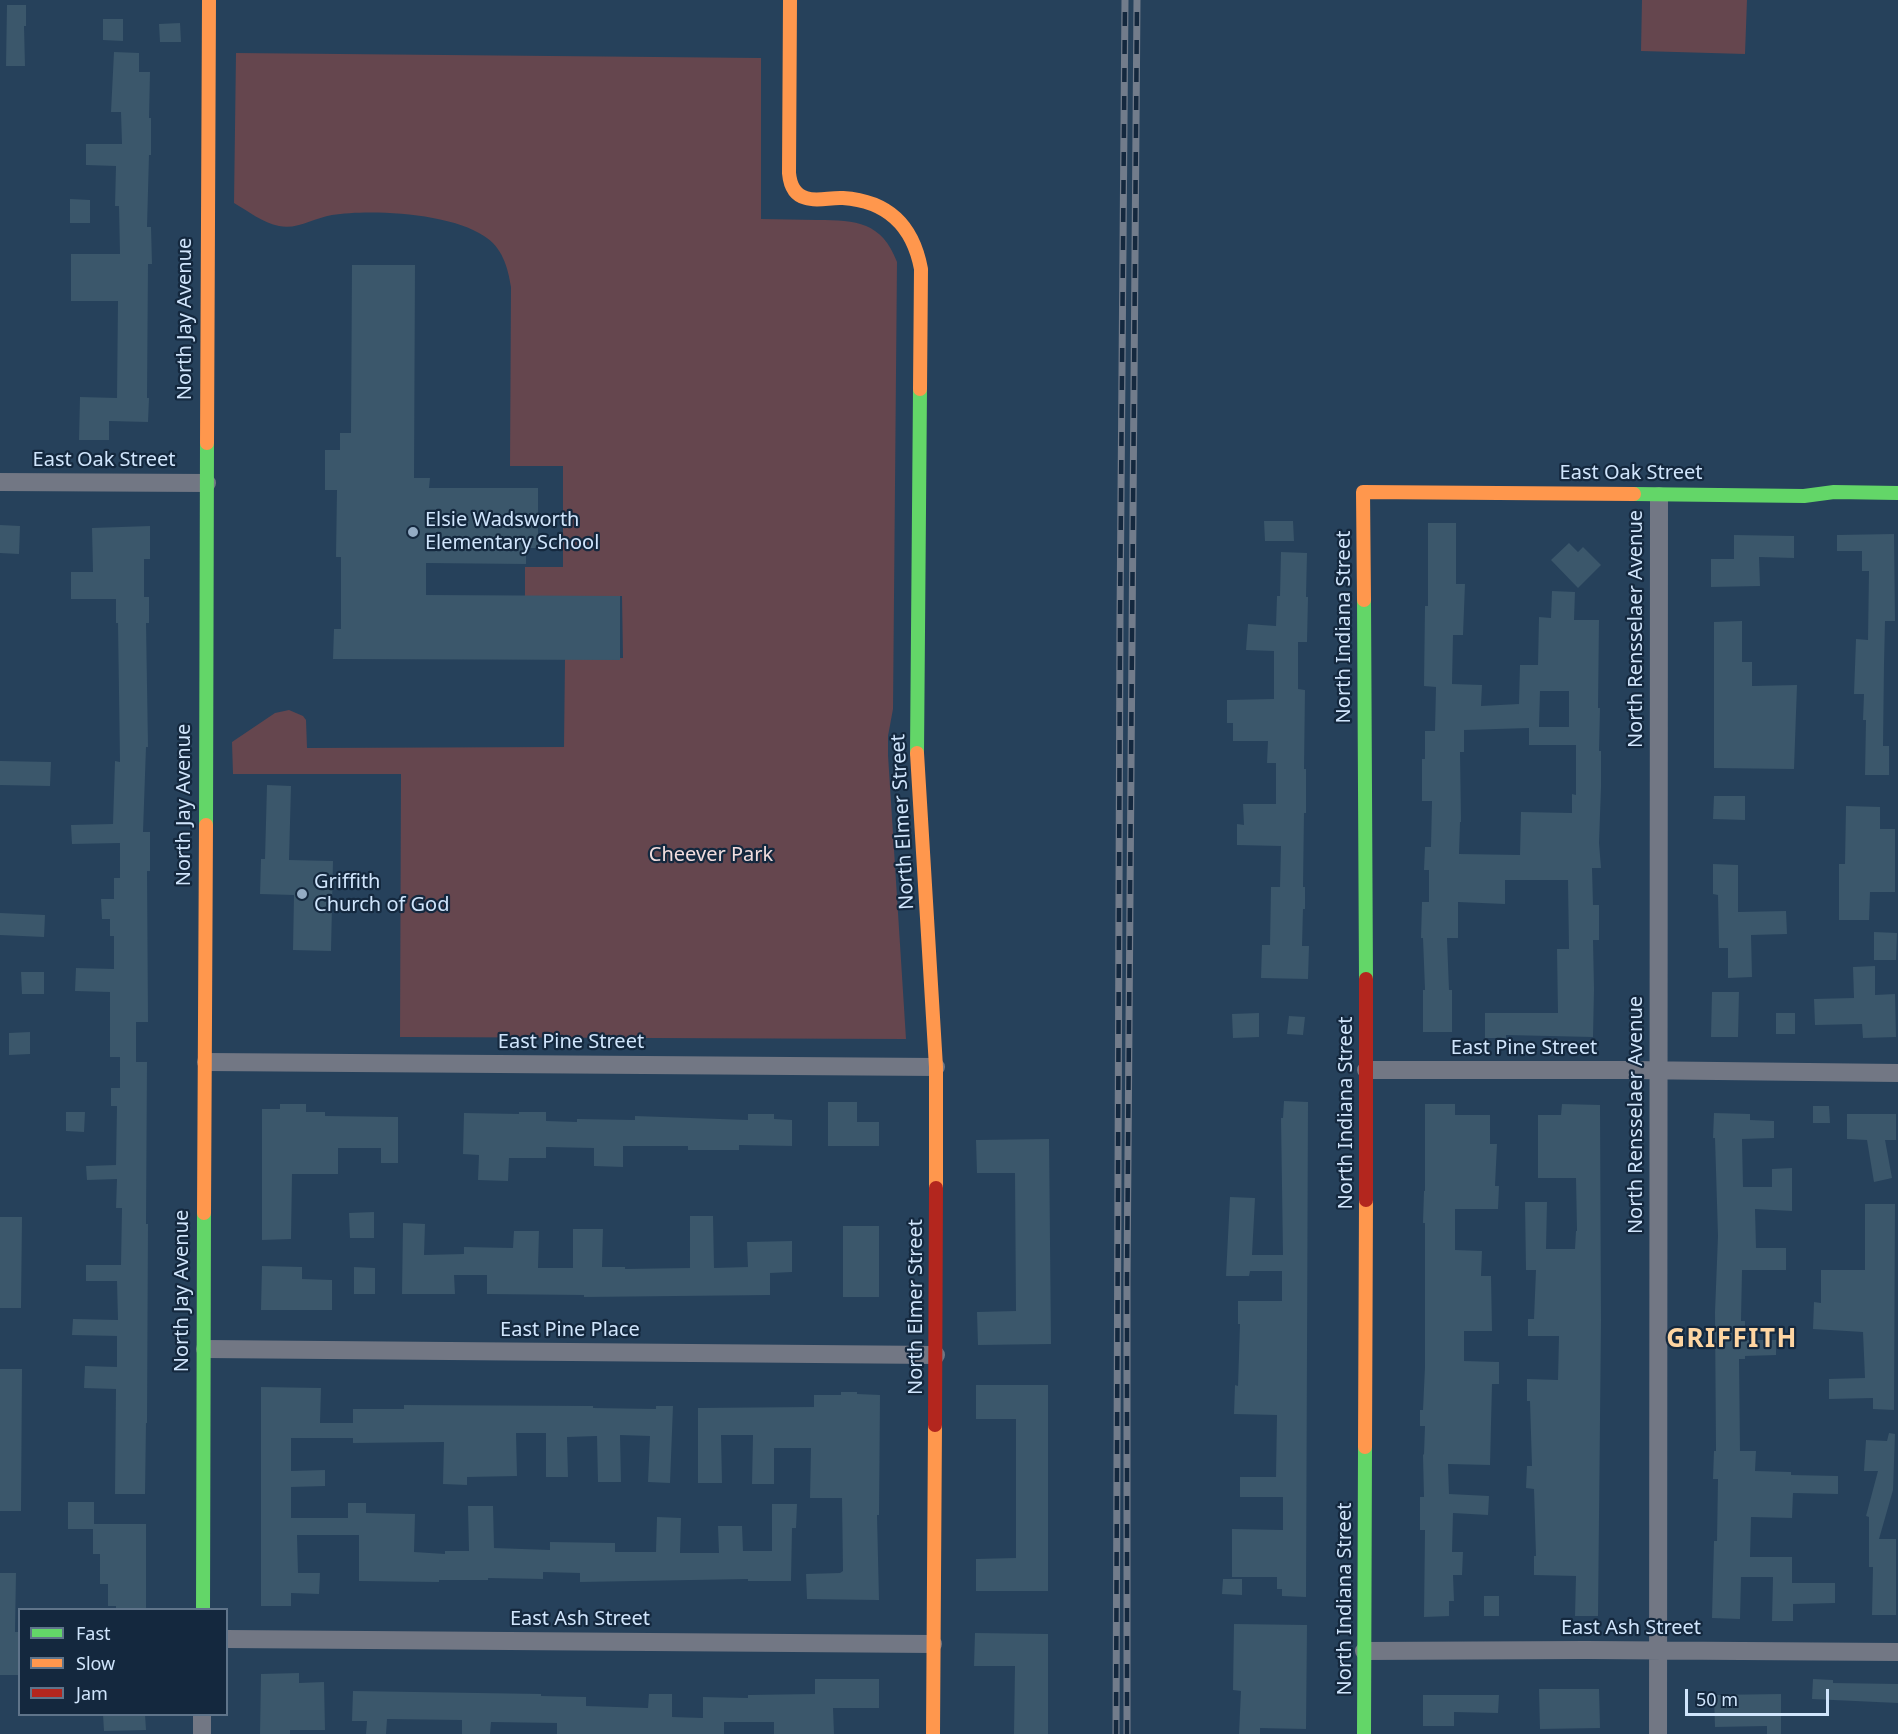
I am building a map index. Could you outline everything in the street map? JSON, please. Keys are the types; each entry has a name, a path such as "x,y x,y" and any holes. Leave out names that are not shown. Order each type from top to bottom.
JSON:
{"street":[{"name":"North Jay Avenue","path":"203,1608 209,0"},
{"name":"North Elmer Street","path":"790,0 789,173 793,190 807,198 856,199 884,208 894,215 913,237 920,258 917,759 936,1067 933,1734"},
{"name":"East Oak Street","path":"0,482 207,483"},
{"name":"East Oak Street","path":"1363,492 1659,496 1804,496 1834,492 1898,493"},
{"name":"North Indiana Street","path":"1363,492 1366,1070 1364,1734"},
{"name":"North Rensselaer Avenue","path":"1658,1734 1659,496"},
{"name":"East Pine Street","path":"206,1062 936,1067"},
{"name":"East Pine Street","path":"1366,1070 1898,1073"},
{"name":"East Pine Place","path":"205,1349 936,1355"},
{"name":"East Ash Street","path":"228,1639 933,1644"},
{"name":"East Ash Street","path":"1364,1652 1659,1650 1898,1652"},
{"path":"202,1716 202,1734"}],"green space":[{"path":"1642,0 1747,0 1745,54 1641,51"},
{"name":"Cheever Park","path":"236,53 761,58 761,219 832,220 856,223 875,231 891,249 897,262 893,709 888,736 888,755 906,1039 400,1037 401,774 233,774 232,742 275,713 289,710 303,716 306,720 307,748 564,747 565,659 623,658 622,596 525,596 525,567 563,567 563,466 510,466 511,287 506,265 500,252 484,236 469,228 431,218 388,213 348,213 325,216 286,227 267,222 234,203"}],"building":[{"path":"7,5 26,5 25,66 6,66"},
{"path":"103,19 123,19 123,41 103,40"},
{"path":"180,23 181,42 160,42 159,24"},
{"path":"114,52 139,53 139,72 150,72 151,155 149,155 147,227 151,227 152,264 148,264 148,422 109,421 109,440 79,440 80,397 117,398 118,301 71,301 71,254 120,254 119,206 115,206 116,166 86,165 86,144 122,144 121,112 111,112"},
{"path":"70,199 90,200 90,223 70,223"},
{"path":"352,265 415,265 414,478 430,478 429,488 538,488 538,548 526,548 526,564 426,563 426,595 620,596 620,660 333,659 334,629 341,629 341,557 336,557 337,490 325,490 325,450 340,450 340,433 351,433"},
{"path":"1264,521 1293,521 1294,541 1265,541"},
{"path":"1428,523 1456,523 1456,584 1465,584 1463,635 1453,635 1452,684 1482,685 1481,706 1519,704 1520,665 1538,665 1539,617 1551,618 1552,591 1575,592 1574,620 1599,620 1601,868 1592,868 1593,905 1599,905 1599,940 1593,940 1593,1037 1506,1035 1506,1038 1485,1038 1485,1013 1558,1013 1557,949 1569,949 1568,880 1505,880 1505,904 1458,902 1458,938 1447,938 1449,990 1452,990 1452,1032 1423,1032 1423,990 1425,990 1423,938 1421,938 1422,902 1429,902 1429,870 1424,870 1425,847 1431,847 1432,801 1422,801 1422,759 1425,759 1425,731 1435,731 1436,687 1424,686 1425,606 1428,606","holes":["1540,691 1569,691 1569,727 1539,727","1529,728 1529,745 1576,745 1576,795 1572,794 1572,813 1521,812 1520,855 1459,854 1460,752 1464,752 1464,730"]},
{"path":"0,525 20,526 19,554 0,553"},
{"path":"150,526 150,559 144,559 144,597 149,597 149,623 146,623 148,747 146,747 143,832 150,832 150,871 147,871 148,1022 136,1022 136,1062 147,1062 145,1494 115,1494 116,1389 84,1388 85,1366 117,1367 117,1336 72,1335 73,1319 118,1320 117,1281 86,1281 86,1265 121,1265 122,1208 116,1208 117,1179 87,1180 86,1166 116,1165 117,1106 111,1106 111,1088 120,1088 120,1057 110,1057 110,992 75,991 76,968 114,969 114,936 110,936 110,919 102,919 101,899 114,899 114,878 120,878 120,843 72,844 71,825 113,824 115,761 120,762 118,623 116,623 116,599 71,599 71,572 93,572 92,528"},
{"path":"1894,534 1895,621 1885,621 1884,664 1883,746 1889,746 1889,775 1865,775 1864,694 1854,694 1856,639 1868,640 1869,571 1862,571 1862,551 1837,551 1837,535"},
{"path":"1734,535 1794,536 1794,558 1759,557 1760,586 1711,587 1711,559 1734,559"},
{"path":"1569,543 1578,552 1583,547 1601,565 1578,588 1551,560"},
{"path":"1281,552 1307,553 1307,642 1298,642 1298,689 1305,690 1306,813 1304,813 1303,887 1305,887 1305,909 1303,909 1302,946 1309,946 1308,979 1261,978 1262,945 1270,945 1271,887 1280,887 1281,846 1237,845 1237,824 1244,825 1243,804 1276,804 1276,763 1267,763 1268,741 1233,741 1233,723 1227,723 1227,700 1274,699 1274,651 1246,650 1248,624 1276,626 1277,596 1280,596"},
{"path":"1742,621 1742,662 1752,662 1752,686 1797,685 1794,769 1714,768 1714,622"},
{"path":"0,761 51,762 50,786 0,785"},
{"path":"267,785 291,786 289,860 333,861 331,951 293,950 294,895 260,894 261,859 265,859"},
{"path":"1714,796 1745,796 1745,820 1713,819"},
{"path":"1846,806 1880,807 1880,829 1895,829 1895,892 1870,892 1869,920 1839,920 1839,864 1845,864"},
{"path":"1713,864 1738,865 1738,912 1786,911 1787,934 1751,935 1752,977 1728,978 1728,948 1719,948 1718,895 1713,894"},
{"path":"0,913 45,915 44,937 0,935"},
{"path":"1874,932 1897,933 1896,960 1874,960"},
{"path":"1875,966 1875,995 1895,994 1896,1037 1863,1038 1862,1024 1815,1025 1814,999 1854,998 1853,967"},
{"path":"21,972 44,972 44,994 22,994"},
{"path":"1712,992 1739,992 1738,1037 1711,1037"},
{"path":"1259,1013 1259,1037 1233,1038 1232,1014"},
{"path":"1776,1013 1795,1013 1795,1034 1776,1034"},
{"path":"1289,1016 1305,1017 1303,1035 1287,1034"},
{"path":"30,1032 30,1054 9,1055 9,1033"},
{"path":"1284,1101 1308,1102 1306,1597 1282,1596 1282,1589 1277,1589 1277,1577 1232,1577 1232,1529 1283,1530 1283,1497 1240,1497 1240,1477 1276,1477 1277,1415 1234,1414 1235,1385 1238,1386 1240,1324 1238,1324 1238,1301 1282,1301 1282,1271 1250,1271 1249,1276 1226,1276 1230,1197 1255,1198 1252,1255 1283,1255 1281,1118 1283,1118"},
{"path":"828,1102 857,1102 857,1122 879,1122 879,1146 828,1146"},
{"path":"280,1104 306,1104 306,1112 325,1112 325,1116 398,1117 398,1163 381,1163 381,1148 338,1148 338,1174 292,1174 291,1239 262,1240 262,1109 280,1109"},
{"path":"1425,1104 1455,1104 1455,1115 1490,1115 1490,1144 1497,1144 1495,1186 1499,1186 1498,1209 1455,1209 1455,1250 1482,1251 1481,1276 1491,1276 1492,1331 1464,1331 1464,1361 1499,1362 1499,1384 1492,1384 1490,1465 1448,1464 1449,1494 1489,1496 1488,1515 1453,1513 1452,1552 1463,1552 1462,1575 1453,1575 1454,1601 1449,1601 1449,1616 1424,1617 1425,1530 1420,1530 1420,1497 1424,1497 1425,1426 1420,1426 1420,1410 1423,1410 1425,1367 1425,1223 1423,1223"},
{"path":"1562,1104 1600,1105 1601,1321 1598,1616 1575,1616 1576,1576 1534,1575 1534,1556 1536,1556 1534,1489 1526,1488 1527,1466 1532,1466 1527,1379 1558,1380 1559,1336 1528,1336 1528,1319 1534,1319 1536,1270 1526,1270 1525,1202 1547,1202 1546,1249 1575,1249 1576,1178 1538,1178 1538,1115 1561,1115"},
{"path":"1813,1106 1829,1106 1830,1123 1813,1123"},
{"path":"66,1112 85,1112 84,1132 66,1131"},
{"path":"519,1112 546,1112 546,1121 577,1122 577,1119 635,1120 635,1116 748,1120 748,1114 774,1114 774,1119 792,1120 792,1146 739,1145 739,1150 688,1150 688,1146 623,1146 623,1167 594,1166 594,1148 546,1147 546,1158 509,1158 508,1181 478,1180 479,1155 463,1154 464,1113 519,1114"},
{"path":"1714,1113 1750,1114 1750,1120 1774,1121 1774,1138 1742,1139 1743,1187 1772,1187 1772,1169 1792,1168 1792,1211 1755,1209 1756,1248 1786,1248 1786,1270 1742,1270 1741,1321 1745,1321 1745,1340 1776,1340 1776,1355 1745,1356 1745,1359 1739,1359 1740,1451 1756,1451 1755,1471 1791,1472 1791,1475 1838,1476 1838,1494 1793,1493 1792,1518 1751,1517 1750,1557 1792,1557 1792,1583 1835,1583 1835,1603 1793,1604 1793,1621 1772,1621 1773,1577 1741,1577 1740,1619 1712,1618 1718,1479 1713,1479 1714,1451 1716,1451 1715,1312 1718,1236 1715,1138 1713,1138"},
{"path":"1847,1114 1896,1114 1896,1140 1885,1140 1892,1178 1874,1182 1867,1140 1847,1139"},
{"path":"1049,1139 1051,1344 978,1345 977,1312 1016,1311 1015,1173 977,1173 976,1140"},
{"path":"1865,1204 1895,1204 1894,1410 1873,1409 1873,1398 1829,1399 1829,1379 1865,1378 1863,1332 1813,1329 1814,1302 1821,1303 1821,1270 1865,1270"},
{"path":"374,1212 374,1238 350,1238 349,1213"},
{"path":"690,1216 713,1216 714,1268 748,1267 747,1242 792,1241 792,1272 770,1273 770,1295 584,1297 584,1295 487,1294 487,1275 454,1275 455,1294 402,1294 403,1223 425,1224 424,1255 464,1254 464,1247 513,1248 514,1231 539,1231 538,1268 573,1268 573,1229 603,1229 602,1267 690,1268"},
{"path":"0,1217 22,1217 21,1308 0,1308"},
{"path":"843,1226 879,1226 879,1297 843,1297"},
{"path":"262,1266 302,1267 302,1279 332,1280 332,1310 261,1310"},
{"path":"354,1267 375,1268 375,1294 354,1294"},
{"path":"0,1369 22,1369 21,1511 0,1511"},
{"path":"976,1385 1048,1385 1048,1591 976,1591 976,1559 1016,1558 1016,1419 976,1419"},
{"path":"261,1387 321,1388 320,1423 353,1423 353,1409 404,1409 404,1405 593,1406 593,1408 656,1409 656,1406 673,1406 670,1483 648,1482 650,1436 620,1435 621,1482 598,1482 597,1436 567,1437 568,1477 546,1477 546,1433 516,1433 517,1476 467,1477 467,1485 443,1484 444,1442 353,1443 353,1438 291,1438 291,1471 325,1470 325,1486 291,1487 291,1518 348,1518 348,1503 366,1503 366,1513 415,1514 414,1552 445,1554 445,1551 469,1551 468,1506 493,1506 494,1548 550,1550 550,1542 615,1543 615,1552 656,1552 657,1517 681,1518 680,1553 719,1553 718,1526 742,1526 743,1551 772,1551 772,1504 797,1504 796,1528 792,1528 791,1581 748,1581 748,1579 580,1582 580,1573 543,1572 543,1579 488,1578 488,1580 439,1580 439,1582 359,1581 359,1535 297,1535 298,1573 320,1573 319,1594 291,1593 291,1606 261,1606"},
{"path":"841,1392 880,1395 879,1515 877,1515 879,1600 807,1599 806,1574 843,1571 842,1498 810,1498 811,1448 774,1448 774,1484 752,1484 753,1435 721,1435 722,1483 698,1483 698,1408 814,1407 814,1395 841,1395"},
{"path":"1889,1433 1895,1434 1893,1490 1879,1539 1896,1539 1896,1615 1872,1615 1873,1567 1869,1567 1869,1517 1866,1516 1878,1471 1864,1471 1866,1440 1887,1441"},
{"path":"68,1502 94,1502 94,1524 146,1524 146,1608 108,1606 108,1584 100,1584 100,1554 93,1554 93,1529 68,1529"},
{"path":"0,1573 16,1573 15,1632 18,1632 18,1675 0,1675"},
{"path":"1223,1579 1242,1579 1242,1595 1222,1594"},
{"path":"1484,1596 1499,1596 1499,1616 1484,1616"},
{"path":"1234,1624 1307,1625 1306,1729 1260,1728 1260,1734 1239,1734 1241,1691 1233,1690"},
{"path":"975,1633 1048,1634 1048,1734 1014,1734 1015,1666 974,1666"},
{"path":"299,1673 299,1683 324,1682 325,1730 290,1730 290,1734 260,1734 261,1674"},
{"path":"815,1679 879,1679 879,1708 833,1708 834,1734 774,1734 774,1722 724,1722 724,1734 557,1734 557,1723 491,1722 490,1734 462,1734 462,1720 387,1719 386,1734 366,1734 367,1721 352,1721 353,1691 541,1694 541,1696 586,1697 586,1706 648,1708 649,1694 672,1694 672,1717 703,1718 703,1697 748,1698 748,1695 815,1694"},
{"path":"1813,1679 1833,1680 1833,1683 1898,1684 1898,1703 1812,1699"},
{"path":"1539,1689 1599,1689 1600,1728 1540,1729"},
{"path":"1781,1694 1781,1734 1767,1734 1767,1726 1715,1727 1714,1695"},
{"path":"1423,1695 1499,1695 1498,1713 1454,1712 1454,1726 1423,1726"},
{"path":"103,1716 145,1716 146,1730 104,1731"}],"railway":[{"path":"1116,1734 1125,0"},
{"path":"1127,1734 1127,1281 1137,0"}],"traffic: fast":[{"path":"917,753 920,389"},
{"path":"206,825 207,443"},
{"path":"1634,494 1804,496 1834,492 1898,493"},
{"path":"1364,600 1366,979"},
{"path":"203,1608 204,1213"},
{"path":"1364,1734 1365,1447"}],"traffic: slow":[{"path":"207,443 209,0"},
{"path":"790,0 789,173 792,185 798,194 810,199 843,198 873,204 896,218 905,228 912,240 921,269 920,389"},
{"path":"1364,600 1363,492 1634,494"},
{"path":"917,753 936,1067 936,1188"},
{"path":"204,1213 206,825"},
{"path":"1365,1447 1366,1200"},
{"path":"933,1734 935,1425"}],"traffic: jam":[{"path":"1366,979 1366,1200"},
{"path":"935,1425 936,1188"}],"place":[{"name":"Elsie Wadsworth Elementary School","path":"413,532"},
{"name":"Griffith Church of God","path":"302,894"}],"district":[{"name":"GRIFFITH","path":"1732,1340"}]}
